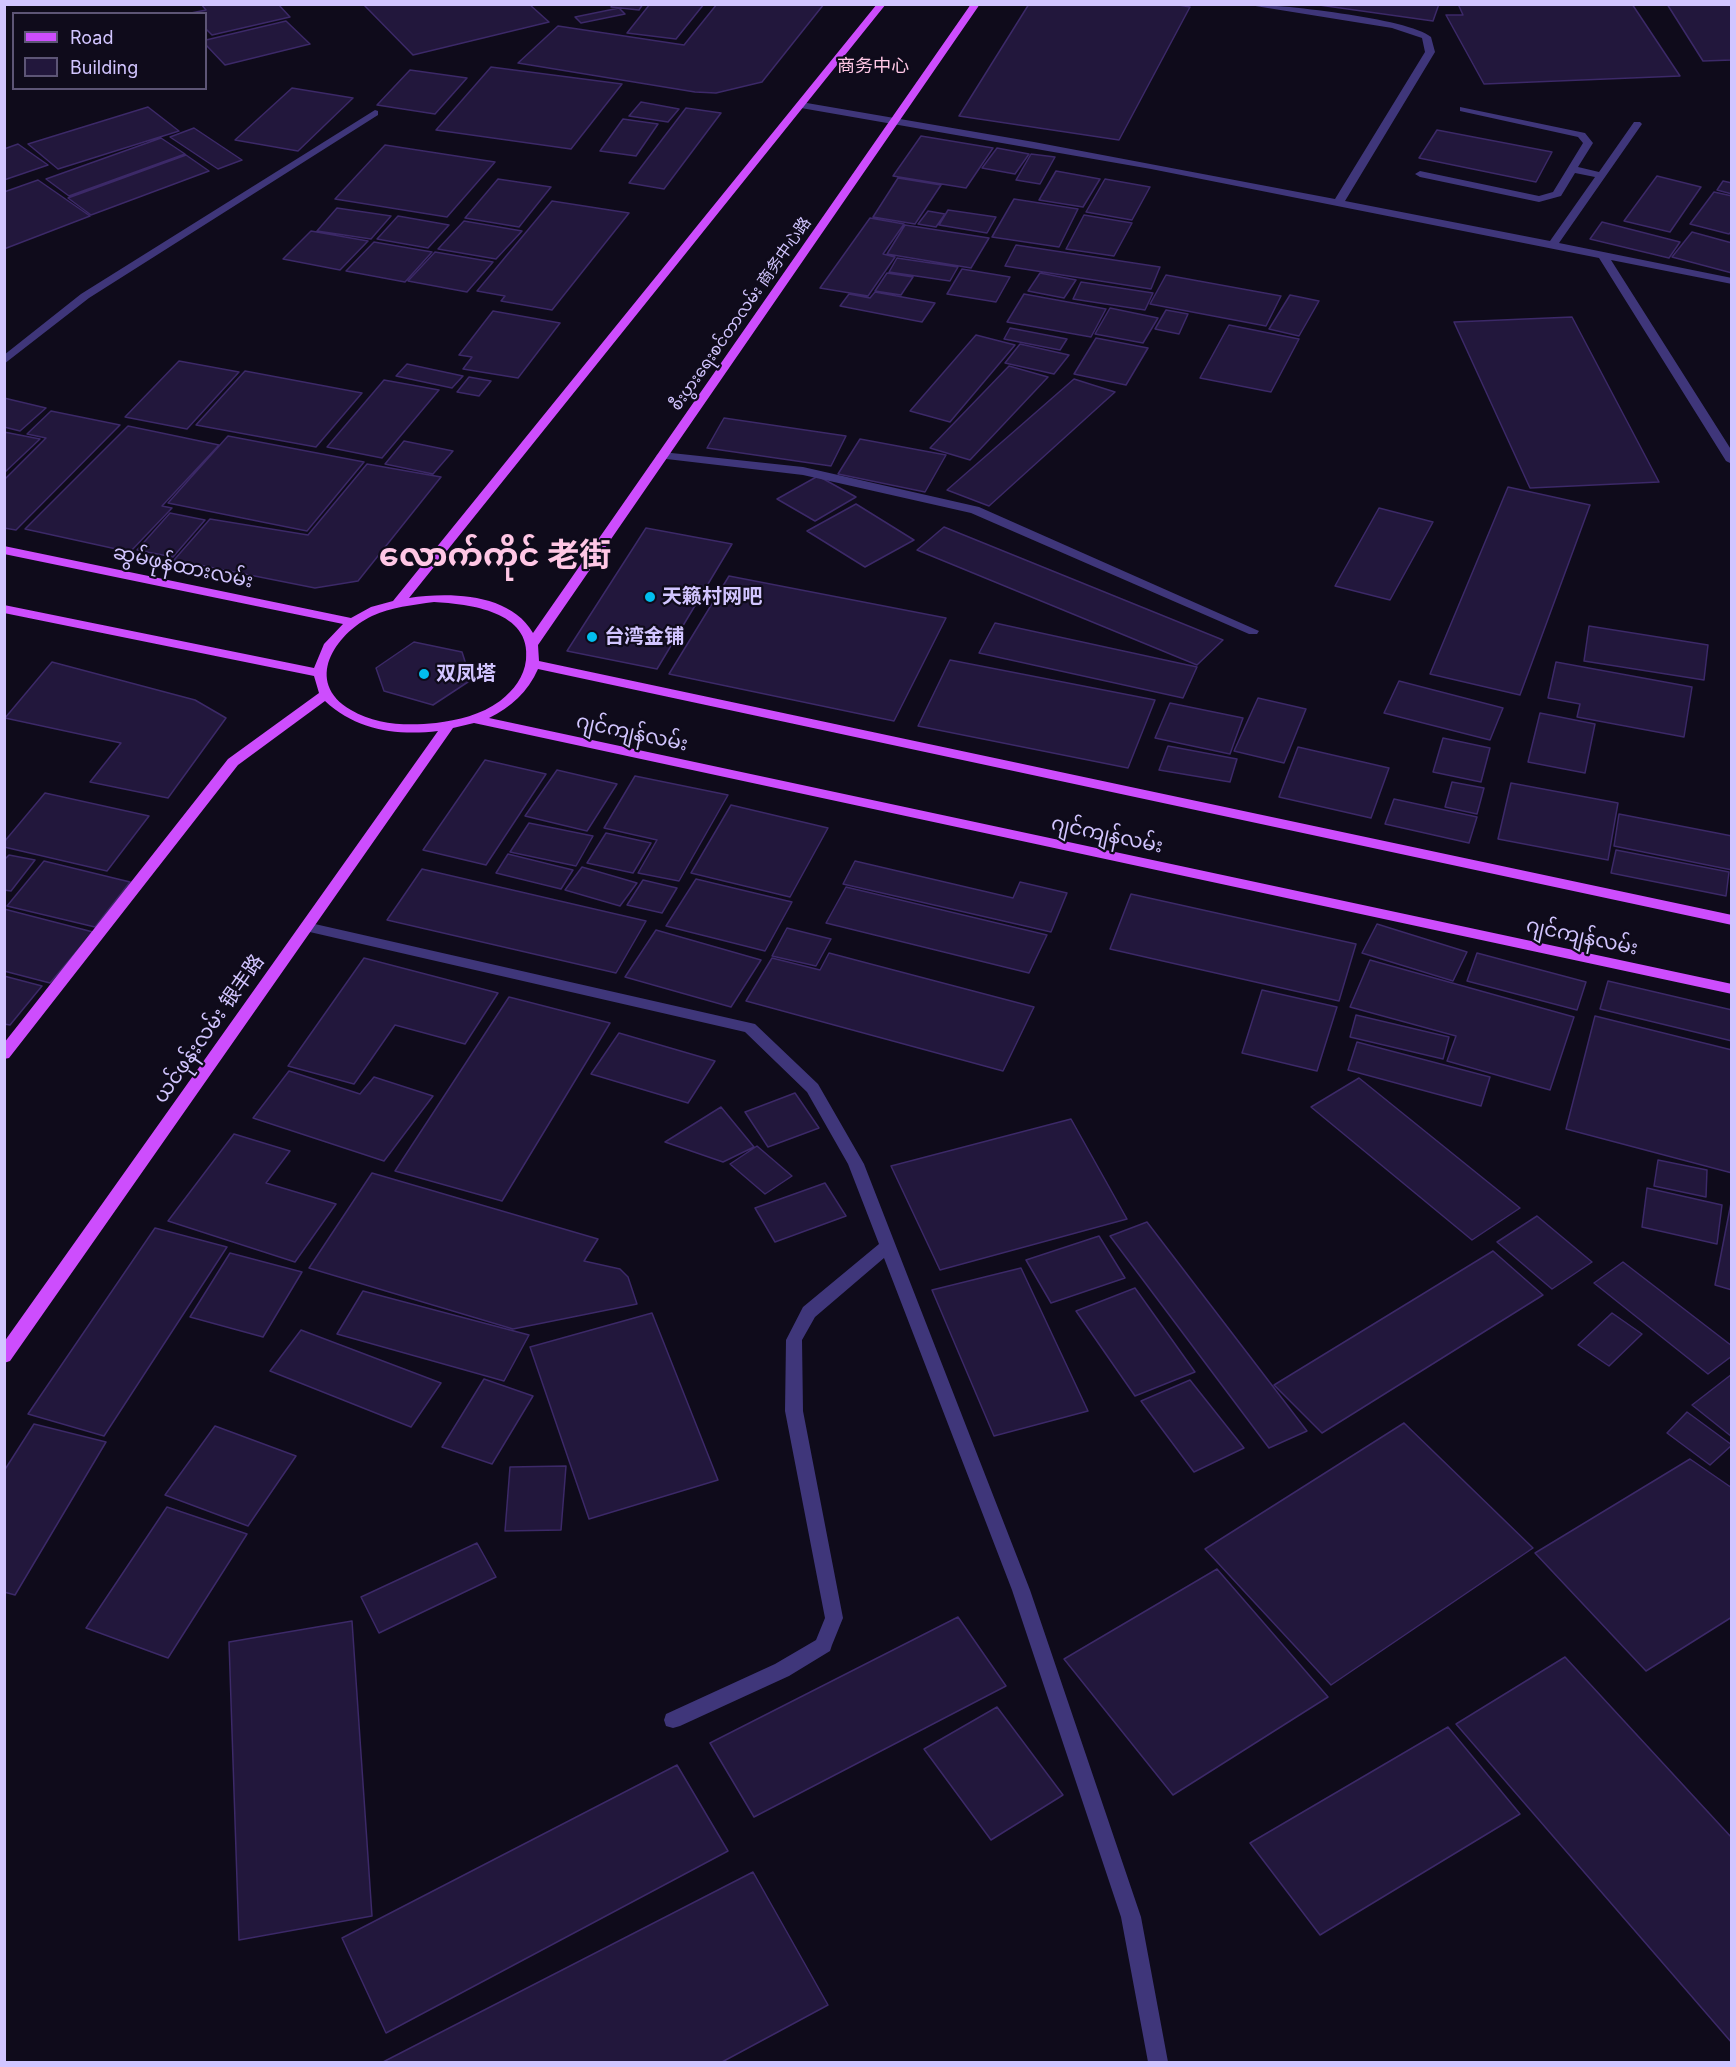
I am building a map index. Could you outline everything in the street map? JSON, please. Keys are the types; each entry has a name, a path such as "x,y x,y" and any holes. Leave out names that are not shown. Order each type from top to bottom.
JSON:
{"main road":[{"path":"398,603 882,4"},
{"name":"စီးပွားရေးစင်တာလမ်း 商务中心路","path":"533,643 976,4"},
{"name":"ဆွမ်ဖုန်ထားလမ်း","path":"4,550 353,622"},
{"path":"434,598 468,600 498,609 520,624 533,643 534,664 525,685 504,704 475,719 448,726 404,729 370,724 343,711 326,694 318,673 324,651 341,630 353,622 367,614 398,603 434,598"},
{"path":"4,609 318,673"},
{"path":"534,664 1731,920"},
{"path":"4,1054 233,762 326,694"},
{"name":"ဂျင်ကျန်လမ်း","path":"475,719 1731,989"},
{"name":"ယင်ဖုန်းလမ်း 银丰路","path":"4,1356 448,726"}],"street":[{"path":"1246,4 1393,25 1415,31 1426,37 1430,52 1338,203"},
{"path":"801,105 896,120 1338,203 1731,281"},
{"path":"1420,174 1539,199 1557,194 1588,143 1581,135 1463,109"},
{"path":"4,361 86,296 375,113"},
{"path":"1553,245 1637,124"},
{"path":"1572,169 1602,175"},
{"path":"1604,255 1731,461"},
{"path":"662,456 803,471 975,510 1253,631"},
{"path":"306,927 750,1028 813,1088 856,1164 1021,1590 1131,1917 1158,2062"},
{"path":"673,1720 782,1670 823,1645 834,1618 794,1411 794,1340 808,1312 888,1246"}],"building":[{"path":"201,4 278,4 290,17 212,35 207,30 207,12 196,12 206,10"},
{"path":"363,4 529,4 549,22 413,55"},
{"path":"613,4 643,4 639,10 611,7"},
{"path":"650,4 704,4 676,39 627,33"},
{"path":"717,4 824,4 762,82 716,93 695,92 518,63 558,26 684,45"},
{"path":"1029,4 1173,4 1190,7 1119,140 959,116"},
{"path":"1312,4 1439,4 1433,21"},
{"path":"1458,4 1632,4 1680,76 1484,84 1446,15 1463,15"},
{"path":"1667,4 1732,4 1732,60 1703,61"},
{"path":"619,8 625,14 581,23 575,17"},
{"path":"286,21 310,44 225,65 207,46 207,40"},
{"path":"491,67 622,84 571,149 436,130"},
{"path":"410,70 467,78 435,114 377,105"},
{"path":"292,88 353,98 298,151 235,140"},
{"path":"641,102 679,109 668,122 629,116"},
{"path":"148,107 179,131 58,169 28,144"},
{"path":"686,108 721,113 664,189 629,183"},
{"path":"623,119 658,124 636,156 600,151"},
{"path":"194,128 242,160 218,169 170,137"},
{"path":"1437,130 1552,152 1536,182 1419,158"},
{"path":"921,136 993,148 966,188 893,176"},
{"path":"161,138 185,154 69,196 46,179"},
{"path":"18,144 48,165 4,180 4,149"},
{"path":"385,145 495,162 447,217 335,199"},
{"path":"997,148 1029,154 1015,174 982,168"},
{"path":"1031,154 1055,157 1040,184 1016,180"},
{"path":"186,155 209,171 91,215 68,198"},
{"path":"1056,171 1100,179 1083,207 1039,200"},
{"path":"1657,176 1701,187 1670,232 1624,221"},
{"path":"898,178 941,185 915,224 873,217"},
{"path":"498,179 551,187 519,227 465,218"},
{"path":"1105,179 1150,187 1132,220 1086,212"},
{"path":"38,180 90,216 4,249 4,192"},
{"path":"1723,181 1732,183 1732,194 1717,190"},
{"path":"1714,192 1732,196 1732,231 1729,234 1690,224"},
{"path":"1014,199 1078,209 1059,247 992,237"},
{"path":"552,201 629,213 552,310 501,301 505,296 477,291"},
{"path":"337,208 391,216 371,239 317,231"},
{"path":"948,210 996,217 987,233 939,225"},
{"path":"928,211 945,214 936,227 918,224"},
{"path":"1084,215 1132,223 1114,256 1066,249"},
{"path":"398,216 449,225 428,248 377,239"},
{"path":"870,218 904,224 883,254 895,257 868,296 820,288"},
{"path":"464,221 522,231 496,259 438,249"},
{"path":"1602,222 1680,242 1669,258 1590,239"},
{"path":"905,225 989,238 971,268 887,254"},
{"path":"311,231 368,241 340,270 283,259"},
{"path":"1692,232 1732,243 1732,273 1672,257"},
{"path":"374,242 432,252 405,282 346,271"},
{"path":"1016,245 1160,267 1151,289 1005,266"},
{"path":"435,252 493,262 467,292 408,281"},
{"path":"897,258 958,267 950,281 889,272"},
{"path":"962,269 1010,277 996,302 947,294"},
{"path":"887,273 913,277 901,295 875,291"},
{"path":"1040,273 1076,280 1064,298 1028,291"},
{"path":"1166,275 1281,296 1266,326 1150,304"},
{"path":"1081,282 1153,293 1145,310 1073,299"},
{"path":"875,292 935,303 922,322 840,306 849,294 870,298"},
{"path":"1024,294 1106,309 1091,337 1007,322"},
{"path":"1290,295 1319,301 1299,336 1269,329"},
{"path":"1110,308 1158,318 1143,343 1095,334"},
{"path":"1166,310 1188,314 1179,334 1155,329"},
{"path":"493,311 560,323 518,378 463,369 472,357 459,355"},
{"path":"1572,317 1659,482 1530,488 1454,322"},
{"path":"1229,325 1299,339 1271,392 1200,378"},
{"path":"1010,328 1067,339 1060,350 1004,339"},
{"path":"976,335 1015,345 950,422 910,411"},
{"path":"1096,338 1148,348 1126,385 1074,374"},
{"path":"1020,344 1069,355 1054,374 1005,363"},
{"path":"179,361 239,372 187,429 125,417"},
{"path":"407,364 463,376 452,388 396,376"},
{"path":"1009,366 1048,377 970,460 930,448"},
{"path":"245,371 362,393 316,447 196,425"},
{"path":"469,377 491,381 479,396 457,392"},
{"path":"1074,379 1115,392 989,506 947,490"},
{"path":"384,380 439,390 382,458 327,447"},
{"path":"4,398 46,408 20,431 4,427"},
{"path":"51,411 120,425 16,530 4,528 4,480 46,438 27,434"},
{"path":"724,418 846,436 831,466 707,448"},
{"path":"128,426 219,445 162,506 172,508 130,552 25,529"},
{"path":"4,432 40,439 4,473"},
{"path":"228,436 364,462 307,531 168,503"},
{"path":"860,439 946,455 925,492 838,474"},
{"path":"404,441 453,451 433,474 385,464"},
{"path":"367,464 441,477 358,581 315,588 174,560 210,519 308,535"},
{"path":"818,476 856,497 815,521 777,499"},
{"path":"1508,487 1590,505 1520,695 1430,674"},
{"path":"856,504 914,540 865,567 807,531"},
{"path":"1379,508 1433,522 1390,600 1335,586"},
{"path":"170,513 205,520 173,557 137,550"},
{"path":"944,527 1223,640 1197,665 917,550"},
{"name":"天籁村网吧","path":"646,528 732,544 657,669 567,651"},
{"path":"729,576 946,618 894,721 669,674"},
{"path":"995,623 1197,667 1183,698 979,653"},
{"path":"1589,626 1708,645 1704,680 1584,661"},
{"name":"双凤塔","path":"414,642 462,652 471,680 433,705 384,691 376,668"},
{"path":"950,660 1155,700 1128,768 918,726"},
{"path":"52,662 195,700 226,718 168,798 90,782 121,743 5,718"},
{"path":"1556,662 1692,687 1684,737 1577,717 1580,704 1548,698"},
{"path":"1399,681 1503,708 1490,740 1384,713"},
{"path":"1258,698 1306,709 1284,763 1234,751"},
{"path":"1170,703 1243,718 1230,754 1155,738"},
{"path":"1540,713 1595,724 1585,773 1528,762"},
{"path":"1443,738 1490,748 1481,782 1433,772"},
{"path":"1168,746 1237,759 1230,782 1159,770"},
{"path":"1298,747 1389,768 1371,818 1279,797"},
{"path":"485,760 546,774 486,865 423,850"},
{"path":"557,770 617,784 587,831 525,816"},
{"path":"635,776 728,795 679,881 638,873 657,840 604,828"},
{"path":"1452,782 1484,788 1477,814 1445,807"},
{"path":"1511,783 1618,803 1608,860 1498,839"},
{"path":"45,793 149,816 107,871 4,847 4,842"},
{"path":"1394,799 1477,817 1469,843 1385,824"},
{"path":"731,805 828,828 790,897 691,873"},
{"path":"1619,814 1732,836 1732,870 1614,846"},
{"path":"529,823 593,836 576,866 510,852"},
{"path":"606,833 651,843 633,873 587,863"},
{"path":"1616,850 1729,872 1726,896 1611,873"},
{"path":"508,854 573,870 561,889 496,873"},
{"path":"9,855 35,860 11,891 4,890 4,860"},
{"path":"44,861 130,882 95,927 7,906"},
{"path":"855,861 1013,898 1020,882 1067,893 1051,932 843,884"},
{"path":"582,867 637,883 620,906 565,890"},
{"path":"422,869 646,921 616,973 387,920"},
{"path":"696,879 792,902 765,951 666,926"},
{"path":"643,880 677,888 662,913 627,905"},
{"path":"846,887 1047,935 1029,973 826,923"},
{"path":"1131,894 1356,944 1339,1001 1110,949"},
{"path":"4,909 93,932 50,983 4,971"},
{"path":"1377,924 1467,952 1453,981 1362,953"},
{"path":"787,928 831,939 816,966 772,956"},
{"path":"656,930 761,960 731,1007 625,977"},
{"path":"829,953 1034,1007 1003,1071 746,1001 772,958 820,970"},
{"path":"1477,953 1586,982 1577,1010 1467,981"},
{"path":"364,958 498,993 465,1044 395,1025 354,1084 288,1066"},
{"path":"1370,960 1574,1017 1550,1090 1447,1061 1456,1036 1350,1007"},
{"path":"4,976 42,986 10,1025 4,1024"},
{"path":"1608,981 1732,1010 1732,1041 1600,1009"},
{"path":"1262,990 1337,1007 1317,1071 1242,1053"},
{"path":"509,997 610,1023 502,1201 395,1171"},
{"path":"1356,1015 1449,1037 1443,1059 1350,1037"},
{"path":"1595,1016 1732,1050 1732,1173 1566,1129"},
{"path":"619,1033 715,1061 688,1103 591,1074"},
{"path":"1357,1042 1490,1077 1481,1106 1348,1070"},
{"path":"289,1071 360,1094 374,1077 433,1096 384,1161 253,1118"},
{"path":"1359,1078 1520,1208 1472,1240 1311,1107"},
{"path":"795,1093 819,1128 768,1147 745,1112"},
{"path":"721,1107 754,1147 723,1162 665,1142"},
{"path":"1071,1119 1127,1219 940,1270 891,1166"},
{"path":"234,1134 290,1151 266,1183 336,1204 295,1262 168,1221"},
{"path":"757,1146 792,1176 765,1194 730,1164"},
{"path":"1658,1160 1707,1170 1706,1197 1654,1186"},
{"path":"372,1173 598,1239 584,1261 620,1269 628,1277 637,1304 513,1329 309,1268"},
{"path":"825,1183 846,1216 775,1242 755,1208"},
{"path":"1647,1188 1722,1205 1717,1244 1642,1227"},
{"path":"1732,1203 1732,1290 1715,1285"},
{"path":"1537,1216 1592,1262 1552,1289 1497,1242"},
{"path":"1147,1222 1307,1431 1269,1448 1110,1236"},
{"path":"155,1228 227,1247 104,1436 28,1414"},
{"path":"1099,1236 1125,1278 1051,1303 1026,1260"},
{"path":"1493,1251 1543,1295 1322,1433 1274,1385"},
{"path":"230,1253 302,1272 263,1337 190,1317"},
{"path":"1623,1262 1732,1346 1732,1356 1708,1374 1594,1283"},
{"path":"1021,1268 1088,1411 994,1436 932,1290"},
{"path":"1135,1288 1195,1372 1135,1396 1076,1311"},
{"path":"363,1291 529,1335 504,1381 337,1334"},
{"path":"652,1313 718,1480 589,1519 530,1347"},
{"path":"1612,1313 1642,1334 1609,1366 1578,1345"},
{"path":"301,1330 441,1383 411,1427 270,1371"},
{"path":"1732,1374 1732,1437 1692,1405"},
{"path":"484,1379 533,1396 492,1464 442,1447"},
{"path":"1190,1380 1244,1448 1194,1472 1141,1401"},
{"path":"1687,1412 1732,1445 1710,1465 1667,1433"},
{"path":"1404,1423 1533,1548 1331,1685 1205,1549"},
{"path":"34,1424 106,1442 15,1595 4,1592 4,1471"},
{"path":"215,1426 296,1456 248,1526 165,1495"},
{"path":"1690,1459 1732,1488 1732,1617 1646,1671 1535,1553"},
{"path":"566,1466 561,1530 505,1531 510,1467"},
{"path":"167,1507 247,1534 168,1658 86,1628"},
{"path":"477,1543 496,1577 379,1633 361,1597"},
{"path":"1217,1569 1328,1697 1173,1795 1064,1659"},
{"path":"958,1617 1006,1686 754,1817 710,1743"},
{"path":"352,1621 372,1916 239,1940 229,1642"},
{"path":"1565,1657 1732,1838 1732,2043 1456,1724"},
{"path":"997,1707 1063,1795 991,1840 924,1749"},
{"path":"1448,1727 1520,1814 1320,1935 1250,1843"},
{"path":"677,1765 728,1851 386,2033 342,1938"},
{"path":"753,1872 828,2005 722,2062 383,2062"}],"place":[{"name":"天籁村网吧","path":"650,597"},
{"name":"台湾金铺","path":"592,637"},
{"name":"双凤塔","path":"424,674"}],"district":[{"name":"商务中心","path":"873,67"},
{"name":"လောက်ကိုင် 老街","path":"495,556"}]}
